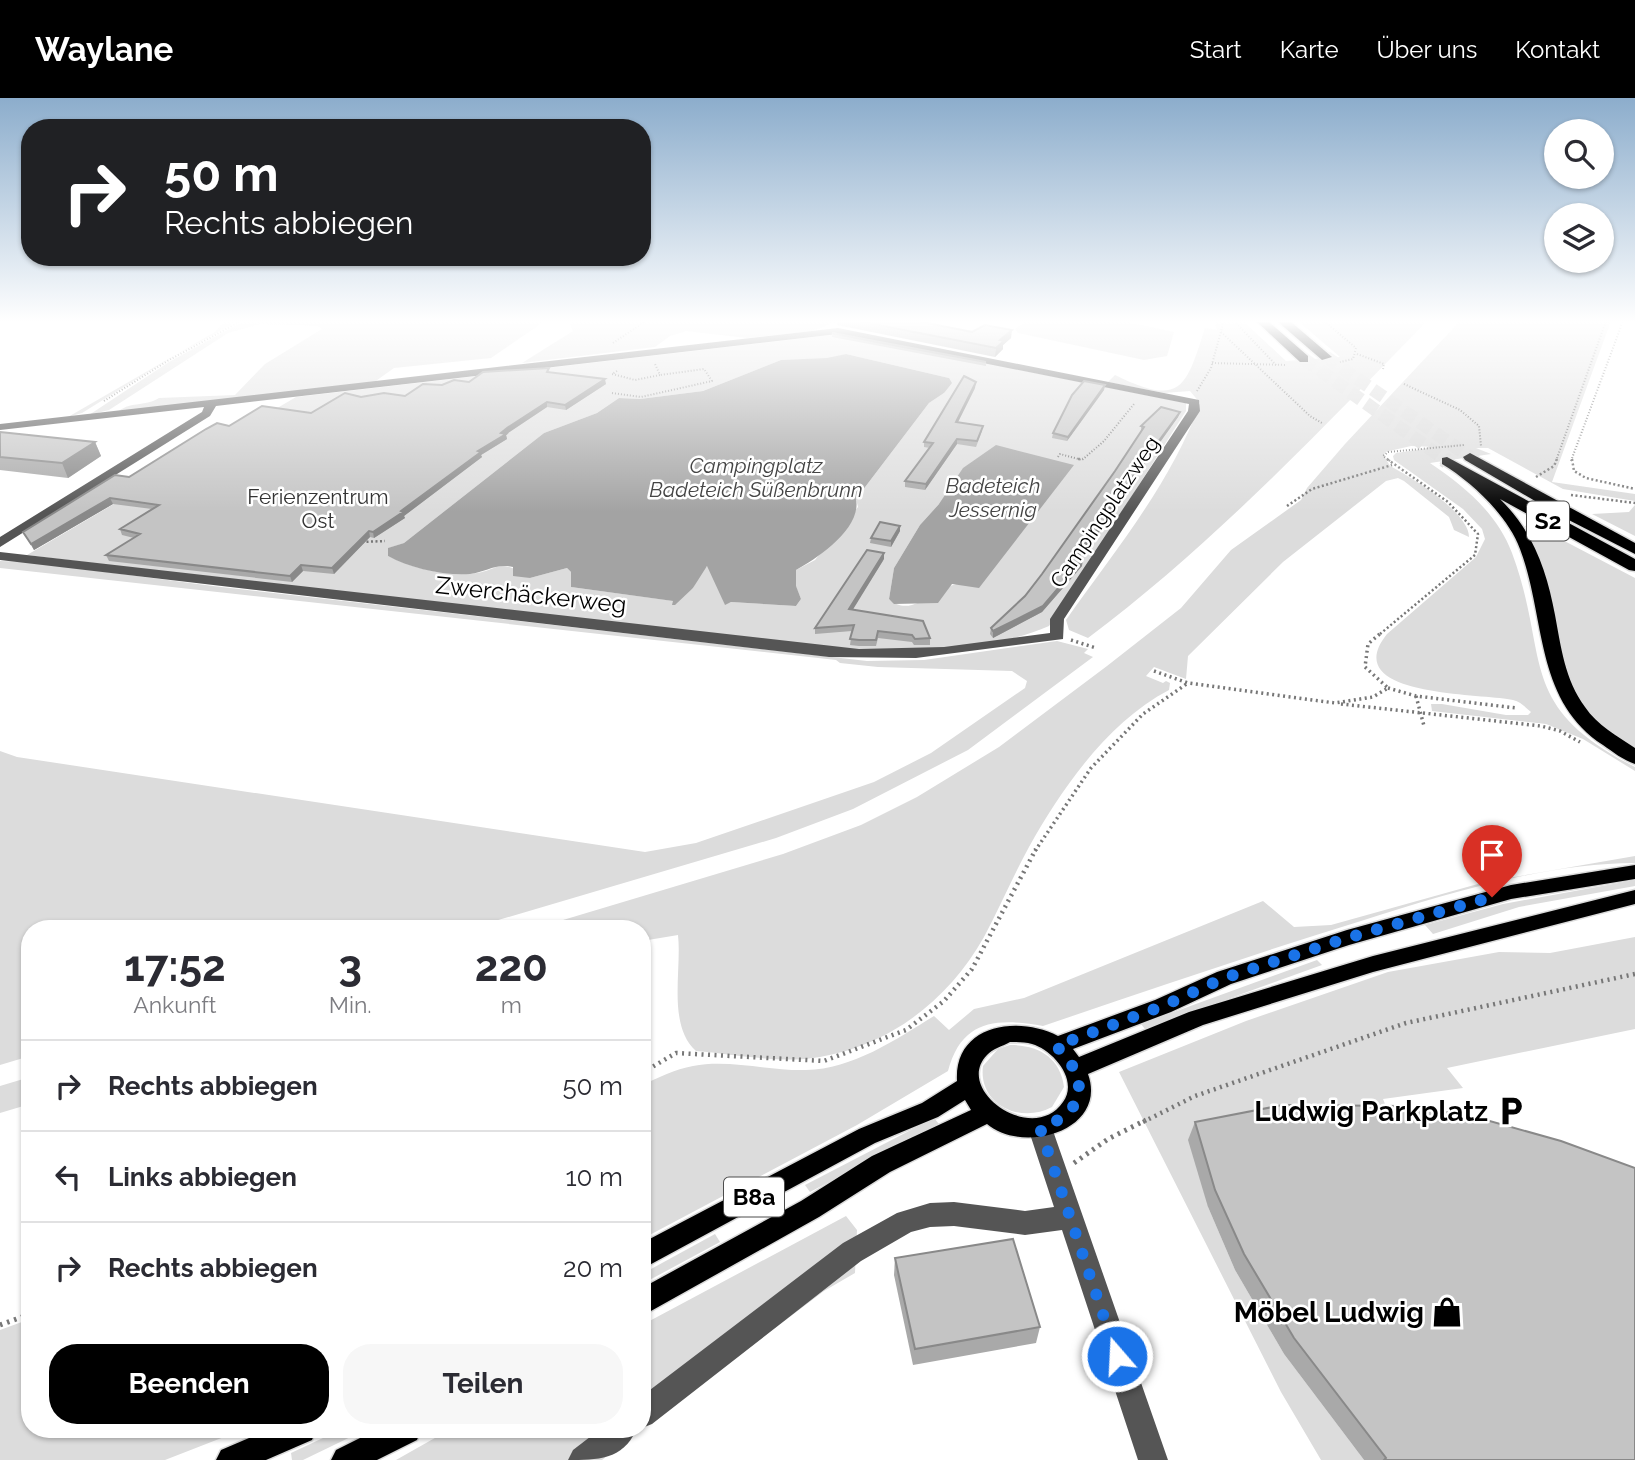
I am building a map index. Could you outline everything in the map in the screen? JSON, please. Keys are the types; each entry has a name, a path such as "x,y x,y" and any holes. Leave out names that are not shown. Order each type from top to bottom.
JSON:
{"highway":[{"name":"S2","path":"1447,461 1471,458 1635,549"},
{"name":"S2","path":"1471,458 1545,519 1635,566"},
{"path":"1471,458 1528,548 1566,697 1597,731 1635,757"}],"main road":[{"path":"1056,1046 1163,1006 1224,978 1347,938 1511,892 1635,872"},
{"path":"1075,1069 1196,1018 1373,964 1635,897"},
{"path":"1024,1033 1056,1046 1075,1069 1079,1084 1074,1106 1056,1123 1040,1128 1012,1126 987,1114 975,1102 968,1086 966,1070 970,1057 992,1037 1024,1033"},
{"name":"B8a","path":"651,1252 867,1136 930,1110 968,1086"},
{"name":"B8a","path":"651,1298 810,1209 881,1164 987,1114"},
{"path":"231,1460 283,1438"},
{"path":"346,1460 391,1438"}],"street":[{"path":"0,427 381,385"},
{"path":"1111,385 1184,398"},
{"name":"Campingplatzweg","path":"1058,636 1057,620 1194,411 1195,402 1184,398"},
{"path":"0,543 206,414 211,405"},
{"name":"Zwerchäckerweg","path":"0,556 874,656 919,656 1058,636"},
{"path":"1040,1128 1153,1460"},
{"path":"651,1407 852,1252 906,1222 930,1215 1025,1223 1069,1217"},
{"path":"583,1460 612,1438"}],"path":[{"path":"76,419 130,385"},
{"path":"612,393 632,397 664,394 699,385"},
{"path":"1184,398 1194,395 1203,385"},
{"path":"1277,385 1310,416 1322,423"},
{"path":"1405,385 1460,410 1479,426 1471,458"},
{"path":"1544,484 1534,478 1554,466 1583,385"},
{"path":"1599,385 1570,462 1574,471 1586,478 1635,489"},
{"path":"1058,457 1060,454 1082,460 1104,441 1144,391"},
{"path":"1471,458 1452,444 1388,452 1383,456 1392,465 1417,478 1448,502 1478,534 1475,555 1368,644 1365,667 1388,688 1416,696 1517,708"},
{"path":"1471,458 1491,453"},
{"path":"1287,506 1312,489 1392,465"},
{"path":"1567,493 1635,503"},
{"path":"353,540 385,541"},
{"path":"1058,636 1096,648"},
{"path":"1154,671 1188,683 1541,726 1560,731 1583,743"},
{"path":"651,1068 676,1053 824,1061 906,1030 944,1001 972,969 1045,833 1091,768 1143,714 1188,683"},
{"path":"1335,703 1373,697 1388,688"},
{"path":"1416,696 1424,726"},
{"path":"1055,1176 1108,1139 1195,1097 1406,1023 1635,974"},
{"path":"0,1325 21,1317"}],"green space":[{"path":"124,385 128,385 82,413 68,417"},
{"path":"135,385 148,385 109,410 89,415"},
{"path":"245,385 360,385 117,413 126,407 159,398 235,395"},
{"name":"Ferienzentrum Ost","path":"403,385 719,385 703,391 640,399 619,398 597,413 544,433 404,543 389,548 388,556 417,567 459,574 479,573 504,566 530,578 567,568 571,572 571,587 674,601 693,588 703,568 708,566 725,604 731,602 796,606 801,599 796,587 796,570 815,560 858,507 856,499 929,403 944,393 947,385 1093,385 1186,403 1186,411 1049,626 1007,640 961,648 870,652 487,611 27,555 296,397","holes":["939,504 961,584 952,585 907,606 898,605 889,599 894,568 920,525"]},
{"path":"1121,385 1136,385 1155,390 1168,390 1178,386 1365,385 1221,526 1178,565 1088,638 1069,630 1066,620 1158,488 1174,461 1200,403 1190,391 1164,393"},
{"path":"1401,385 1588,385 1552,482 1635,494 1635,501 1563,489 1488,448 1476,448 1491,454 1430,463 1478,502 1506,539 1524,590 1536,651 1553,700 1570,722 1597,744 1635,767 1635,771 1583,739 1546,724 1432,711 1431,704 1506,715 1528,715 1531,712 1516,701 1420,688 1397,681 1381,670 1377,655 1387,634 1476,557 1485,539 1482,529 1463,509 1394,460 1396,453 1436,447 1411,446 1385,452 1384,456 1390,466 1450,506 1460,517 1469,537 1454,530 1449,517 1404,481 1398,478 1386,481 1283,562 1188,656 1186,679 1154,667 1146,676 1170,683 1169,690 1126,720 1088,758 1042,825 984,937 969,960 934,1001 890,1032 840,1053 813,1058 769,1059 696,1051 687,1040 679,1012 678,935 651,940 651,920 563,920 783,854 861,825 917,797 999,747 1181,608 1231,550 1301,500 1307,488"},
{"path":"1635,505 1635,536 1592,514 1629,512"},
{"path":"1532,524 1635,578 1635,749 1610,733 1592,716 1568,677 1560,654 1544,578 1547,577 1525,526"},
{"path":"0,561 30,562 213,586 867,661 924,660 1057,641 1088,649 1084,653 1093,657 968,750 853,809 776,838 498,920 21,920 21,1059 0,1065 0,751 17,757 645,852 696,843 874,782 931,753 1025,688 1027,681 1012,671 878,667 840,663 836,660 0,568"},
{"path":"1635,856 1635,863 1601,864 1545,872"},
{"path":"1531,874 1427,901 1321,934 1043,1026 1011,1022 983,1026 962,1041 948,1071 857,1125 651,1234 651,1081 686,1067 707,1064 806,1070 840,1065 873,1052 934,1016 949,1030 974,1009 1024,998 1263,901 1294,927 1331,925 1485,882"},
{"path":"1635,880 1635,886 1519,907 1433,934 1425,925 1503,904"},
{"path":"1635,937 1635,1029 1447,1068 1463,1088 1383,1099 1393,1124 1208,1207 1235,1270 1284,1354 1364,1460 1321,1460 1281,1392 1119,1072 1246,1021 1388,972 1499,952 1550,953"},
{"path":"1317,960 1322,965 1145,1029 1141,1024"},
{"path":"1010,1045 1038,1050 1058,1068 1064,1087 1052,1107 1040,1112 1015,1112 994,1101 987,1091 983,1080 983,1066 998,1049"},
{"path":"21,1080 21,1107 0,1113 0,1086"},
{"path":"934,1118 939,1124 810,1192 805,1185"},
{"path":"846,1216 857,1230 855,1273 824,1291 651,1422 651,1320"},
{"path":"715,1234 720,1242 651,1279 651,1269"},
{"path":"21,1322 21,1438 221,1438 165,1460 0,1460 0,1330"},
{"path":"323,1438 348,1438 303,1460 292,1460 291,1453"},
{"path":"435,1438 631,1438 602,1460 396,1460"}],"water":[{"name":"Campingplatz Badeteich Süßenbrunn","path":"719,385 951,385 929,403 856,499 856,510 845,531 816,558 796,570 796,586 801,599 796,606 731,602 725,605 707,566 693,588 672,605 673,601 571,587 571,572 567,568 530,578 513,576 513,567 507,566 470,574 449,574 417,567 388,556 388,548 404,543 544,433 597,413 619,398 640,399 703,391"},
{"name":"Badeteich Jessernig","path":"996,445 1074,465 979,588 952,584 938,603 894,604 889,599 894,568 920,525 939,504 963,468"}],"building":[{"path":"422,385 596,385 565,405 547,402 507,428 501,433 506,434 478,451 481,452 401,511 403,512 373,532 369,531 332,568 301,565 290,576 106,555 140,534 120,529 159,505 110,498 31,544 23,532 115,475 129,477 217,423 229,426 262,406 311,413 345,393 361,397 384,393 405,396"},
{"path":"959,385 975,385 956,422 983,426 977,441 957,439 926,484 905,481 933,443 924,442"},
{"path":"1081,385 1105,385 1068,437 1053,433 1072,395"},
{"path":"1161,407 1180,412 1109,509 1113,510 1077,554 1083,559 1043,606 993,631 991,628 1025,596 1042,574 1115,471 1144,427 1141,426"},
{"path":"0,432 95,442 62,463 0,457"},
{"path":"880,522 900,526 891,541 871,538"},
{"path":"867,550 884,553 849,609 923,621 930,638 915,639 912,635 878,631 876,640 859,640 850,639 854,625 815,628"},
{"name":"Möbel Ludwig","path":"1283,1105 1404,1106 1472,1116 1561,1141 1635,1168 1635,1460 1384,1460 1386,1458 1294,1338 1244,1254 1215,1190 1195,1122"},
{"path":"1013,1239 1040,1327 915,1349 895,1258"}],"tunnel":[{"path":"1340,385 1447,461 1444,459"},
{"path":"1366,385 1470,457"}],"place":[{"name":"Ludwig Parkplatz","path":"1511,1111"},
{"name":"Möbel Ludwig","path":"1447,1312"}],"route":[{"path":"1117,1356 1040,1128 1056,1123 1069,1113 1078,1099 1079,1084 1075,1069 1068,1057 1056,1046 1163,1006 1224,978 1347,938 1492,897"}]}
